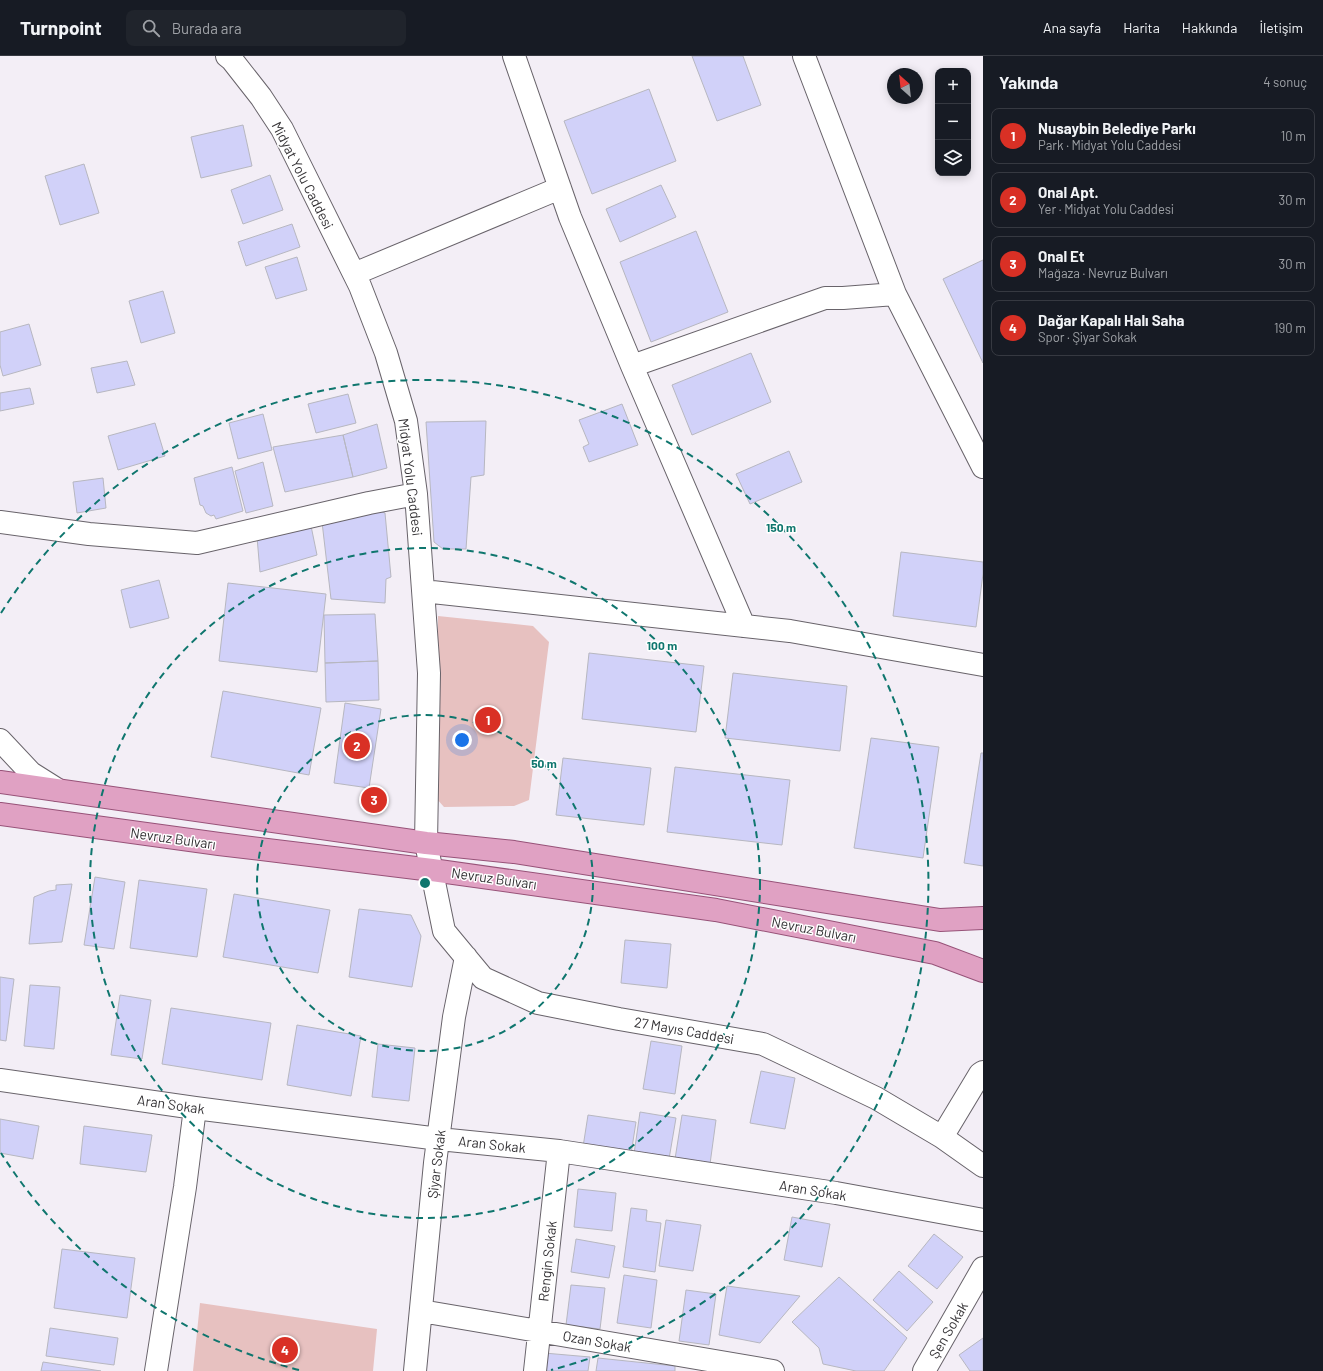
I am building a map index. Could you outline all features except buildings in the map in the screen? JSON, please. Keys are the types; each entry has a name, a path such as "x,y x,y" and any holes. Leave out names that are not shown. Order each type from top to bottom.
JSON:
{"main road":[{"name":"Nevruz Bulvarı","path":"0,782 426,843 514,852 940,920 983,918"},
{"name":"Nevruz Bulvarı","path":"0,814 219,844 432,870 716,910 935,953 983,971"}],"street":[{"name":"Midyat Yolu Caddesi","path":"227,56 232,60 260,97 282,129 360,286 386,353 406,421 416,494 429,673 426,843 432,870"},
{"path":"514,56 570,217 632,366 744,626"},
{"path":"804,56 895,294 983,467"},
{"path":"354,274 560,188"},
{"path":"632,366 825,298 895,294"},
{"path":"0,522 89,534 197,544 369,503 416,494"},
{"path":"423,591 790,631 983,666"},
{"path":"0,740 31,772 58,790"},
{"name":"27 Mayıs Caddesi","path":"432,870 444,931 483,978 538,1003 619,1019 763,1044 876,1098 942,1137 983,1166"},
{"name":"Şiyar Sokak","path":"415,1371 435,1163 454,1017 466,957"},
{"path":"942,1137 980,1074 983,1072"},
{"name":"Aran Sokak","path":"0,1080 195,1108 439,1138 559,1150 836,1193 983,1220"},
{"path":"156,1371 185,1187 195,1108"},
{"name":"Rengin Sokak","path":"535,1371 559,1150"},
{"name":"Şen Sokak","path":"924,1371 983,1268"},
{"name":"Ozan Sokak","path":"421,1311 773,1371"}],"shaded area":[{"path":"438,616 533,626 549,642 529,800 514,806 444,807 436,798"},
{"path":"200,1303 377,1329 373,1371 193,1371"}],"place":[{"name":"Nusaybin Belediye Parkı","path":"488,720"},
{"name":"Onal Apt.","path":"357,746"},
{"name":"Onal Et","path":"374,800"},
{"name":"Dağar Kapalı Halı Saha","path":"285,1350"}]}
